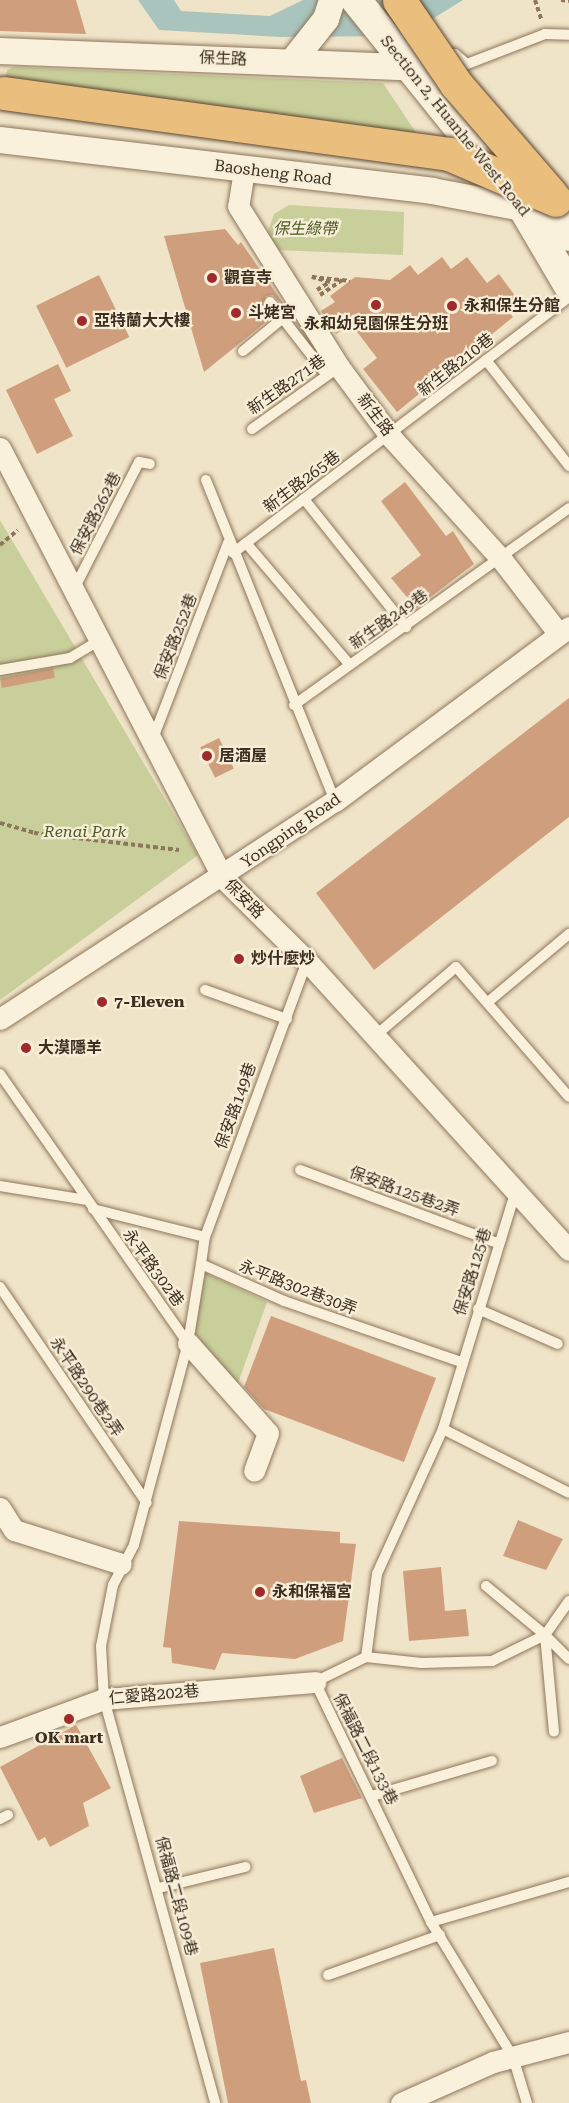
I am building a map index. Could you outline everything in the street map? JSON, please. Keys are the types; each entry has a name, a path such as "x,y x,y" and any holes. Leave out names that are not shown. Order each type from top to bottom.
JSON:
{"highway":[{"path":"399,0 541,202"},
{"path":"4,93 449,154 541,202"}],"main road":[{"name":"Section 2, Huanhe West Road","path":"356,0 405,67 541,202 569,236"},
{"name":"Section 2, Huanhe West Road","path":"414,0 443,54 541,202 569,286"}],"street":[{"path":"292,62 326,19 332,0"},
{"name":"保生路","path":"0,51 405,67 443,54"},
{"name":"Baosheng Road","path":"0,140 244,170 541,202"},
{"name":"新生路","path":"244,170 238,206 299,302 333,370 564,630"},
{"name":"保安路","path":"0,448 223,878 307,961 569,1250"},
{"name":"Yongping Road","path":"0,1018 223,878 335,801 564,630"},
{"path":"188,1343 268,1433 254,1471"},
{"path":"0,1508 14,1530 121,1564"},
{"name":"仁愛路202巷","path":"0,1737 104,1699 315,1682"},
{"path":"401,2103 513,2057 569,2042"}],"lane":[{"path":"443,54 455,54 466,64 545,34 569,34"},
{"name":"新生路210巷","path":"390,436 569,297"},
{"path":"270,302 333,370"},
{"path":"243,351 283,318"},
{"path":"486,360 569,466"},
{"name":"新生路271巷","path":"252,429 333,370"},
{"name":"新生路265巷","path":"230,548 246,543 390,436"},
{"name":"保安路262巷","path":"74,589 140,462 150,464"},
{"path":"206,480 230,548 335,801"},
{"path":"304,499 406,627"},
{"name":"新生路249巷","path":"294,705 502,560 569,508"},
{"path":"246,543 350,665"},
{"name":"保安路252巷","path":"152,741 230,548"},
{"path":"0,670 70,658 100,640"},
{"path":"488,1002 569,934"},
{"name":"保安路149巷","path":"201,1264 205,1236 307,961"},
{"path":"375,1036 456,967 569,1097"},
{"path":"205,990 287,1019"},
{"name":"永平路302巷","path":"0,1074 188,1343"},
{"name":"保安路125巷2弄","path":"300,1170 497,1243"},
{"path":"0,1186 89,1204 205,1236"},
{"name":"保安路125巷","path":"460,1362 516,1190"},
{"path":"147,1503 188,1343 201,1264"},
{"name":"永平路302巷30弄","path":"201,1264 284,1301 460,1362"},
{"name":"永平路290巷2弄","path":"0,1287 147,1503"},
{"path":"478,1309 558,1344"},
{"path":"460,1362 442,1429 377,1574 366,1657 422,1663 492,1661 545,1635 569,1601"},
{"path":"442,1429 569,1492"},
{"name":"保福路二段109巷","path":"147,1503 134,1545 121,1564 101,1646 104,1699 159,1888 215,2103"},
{"path":"486,1586 545,1635 569,1659"},
{"path":"545,1635 554,1732"},
{"name":"保福路二段133巷","path":"366,1657 315,1682 431,1922 513,2057 526,2103"},
{"path":"372,1796 492,1761"},
{"path":"159,1888 245,1867"},
{"path":"431,1922 569,1882"},
{"path":"328,1975 440,1935"}],"path":[{"path":"561,0 569,2"},
{"path":"299,302 330,282 312,278 350,280"},
{"path":"325,292 342,280"},
{"path":"0,823 34,833 178,850"}],"green space":[{"path":"14,67 383,83 417,134 2,107 7,70"},
{"name":"保生綠帶","path":"289,205 404,212 403,255 274,250 268,231 274,214"},
{"name":"Renai Park","path":"0,520 198,855 0,1000"},
{"path":"206,1273 267,1302 237,1386 188,1324"}],"water":[{"path":"138,0 174,0 181,11 270,16 303,0 463,0 405,36 280,37 159,30"}],"building":[{"path":"0,0 76,0 86,34 0,31"},
{"path":"225,229 238,245 241,242 289,312 273,295 266,296 263,304 272,317 204,372 164,236"},
{"path":"442,257 451,269 467,257 487,283 499,274 516,297 504,306 513,317 397,412 363,369 377,358 351,324 336,334 321,311 335,302 330,296 355,277 390,280 410,265 418,275"},
{"name":"亞特蘭大大樓","path":"99,275 129,337 66,368 36,306"},
{"name":"亞特蘭大大樓","path":"58,364 71,391 54,399 73,436 37,454 6,390"},
{"path":"405,482 446,536 453,531 474,564 416,608 391,578 421,555 381,501"},
{"path":"53,668 55,678 2,688 0,678"},
{"path":"569,698 569,817 374,970 316,893"},
{"path":"219,738 234,769 215,778 200,747"},
{"path":"271,1316 436,1378 404,1462 264,1409 244,1387"},
{"path":"518,1520 563,1539 546,1570 503,1556"},
{"name":"永和保福宮","path":"179,1521 340,1532 340,1543 356,1544 343,1641 295,1659 222,1653 215,1670 172,1663 171,1648 163,1647"},
{"path":"441,1567 445,1611 466,1609 469,1636 409,1641 403,1571"},
{"path":"76,1725 111,1788 83,1803 89,1826 50,1847 45,1837 38,1841 0,1767"},
{"path":"342,1758 362,1798 314,1813 300,1776"},
{"path":"274,1948 301,2081 306,2080 311,2103 228,2103 200,1963"}],"place":[{"name":"觀音寺","path":"212,278"},
{"name":"永和幼兒園保生分班","path":"376,305"},
{"name":"永和保生分館","path":"452,306"},
{"name":"斗姥宮","path":"236,313"},
{"name":"亞特蘭大大樓","path":"82,321"},
{"name":"居酒屋","path":"207,756"},
{"name":"炒什麼炒","path":"239,959"},
{"name":"7-Eleven","path":"102,1002"},
{"name":"大漠隱羊","path":"26,1048"},
{"name":"永和保福宮","path":"260,1592"},
{"name":"OK mart","path":"69,1719"}]}
